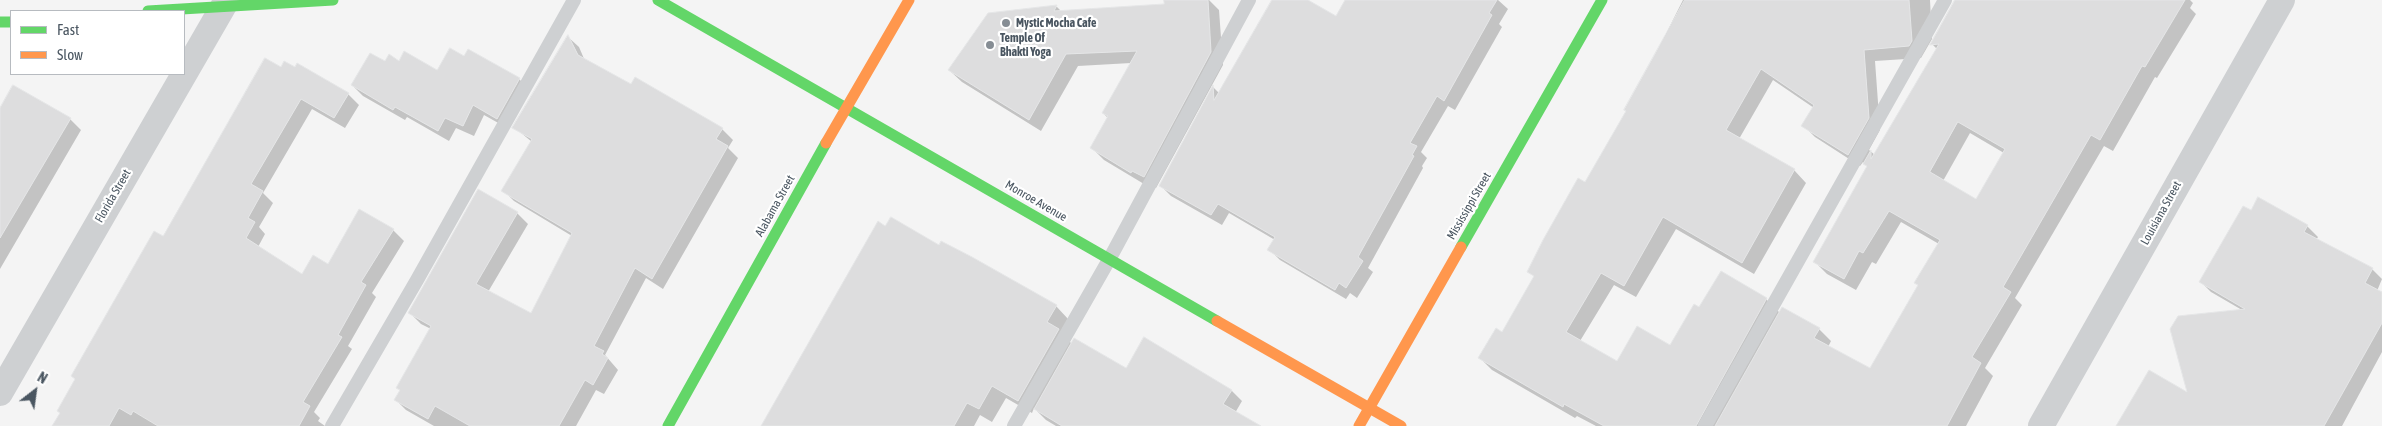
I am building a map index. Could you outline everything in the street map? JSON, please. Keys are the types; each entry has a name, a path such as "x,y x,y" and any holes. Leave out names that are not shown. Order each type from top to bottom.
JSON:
{"street":[{"path":"158,10 225,3 333,0"},
{"name":"Monroe Avenue","path":"658,0 1401,426"},
{"name":"Alabama Street","path":"668,426 845,108 909,0"},
{"name":"Mississippi Street","path":"1359,426 1602,0"},
{"name":"Louisiana Street","path":"2041,426 2282,0"},
{"name":"Florida Street","path":"185,72 225,3"},
{"name":"Florida Street","path":"0,393 183,75"}],"lane":[{"path":"332,426 417,280 574,0"},
{"path":"1014,426 1110,258 1249,0"},
{"path":"1705,426 1945,0"}],"building":[{"path":"1164,0 1208,0 1211,52 1144,177 1132,171 1131,173 1090,148 1108,116 1102,113 1137,51 1066,54 1029,120 948,70 988,13 1057,5 1054,11 1164,4"},
{"path":"1272,0 1308,0 1336,16 1345,0 1497,0 1489,13 1492,15 1444,101 1437,96 1410,143 1417,146 1412,155 1414,156 1358,257 1363,261 1346,288 1339,283 1335,290 1267,250 1275,237 1218,204 1211,215 1159,186 1213,85 1214,100"},
{"path":"1685,0 1909,0 1912,41 1909,46 1864,50 1869,118 1848,155 1801,126 1814,105 1761,69 1726,130 1795,169 1742,263 1663,217 1624,286 1601,273 1566,332 1617,361 1637,326 1670,345 1694,304 1699,307 1721,271 1767,298 1696,426 1604,426 1564,404 1563,407 1478,358 1496,328 1502,332 1534,276 1527,272 1543,240 1578,178 1585,182 1626,111 1624,110"},
{"path":"1955,0 2185,0 2145,67 2142,66 2100,140 2091,135 2003,287 2011,292 1972,357 1981,363 1947,426 1715,426 1782,307 1820,328 1814,338 1870,368 1918,285 1914,283 1940,240 1889,211 1863,253 1859,251 1844,279 1813,262 1867,166 1863,164 1871,150 1871,159 1939,44 1930,45","holes":["1958,122 2005,149 1976,199 1930,172"]},
{"path":"568,35 578,55 631,84 635,77 723,128 716,139 728,146 652,279 635,268 594,346 604,351 602,354 608,358 593,385 585,380 559,426 470,426 435,406 428,419 394,400 400,390 396,388 431,326 408,313 478,189 518,212 476,284 531,313 572,233 501,191 532,139 512,128"},
{"path":"450,48 464,56 468,49 520,78 497,119 473,105 463,126 445,118 438,131 395,107 393,110 351,85 370,53 385,61 389,54 399,61 404,51 437,70"},
{"path":"265,58 281,67 284,61 295,67 297,63 349,93 334,118 301,99 251,184 263,191 248,218 255,222 246,238 302,274 313,255 328,264 359,209 394,229 361,282 366,285 338,335 342,337 303,402 310,406 299,426 158,426 133,411 131,415 119,408 109,426 52,426 60,413 57,411 75,379 71,376 154,231 163,236"},
{"path":"13,85 71,118 0,238 0,108"},
{"path":"2258,197 2308,225 2304,232 2373,268 2365,283 2382,292 2382,323 2324,426 2116,426 2149,370 2187,392 2170,329 2178,316 2245,309 2199,282 2243,206 2251,210"},
{"path":"891,217 939,245 941,241 972,257 1057,305 1047,322 1059,329 1018,401 992,386 979,409 967,403 954,426 761,426 878,221 885,226"},
{"path":"1144,337 1232,390 1223,404 1261,426 1062,426 1034,409 1074,338 1126,368"}],"traffic: fast":[{"path":"165,10 333,0"},
{"path":"658,0 1217,321"},
{"path":"1461,247 1602,0"},
{"path":"0,22 10,22"},
{"path":"668,426 826,143"}],"traffic: slow":[{"path":"826,143 909,0"},
{"path":"1359,426 1461,247"},
{"path":"1217,321 1401,426"}],"place":[{"name":"Mystic Mocha Cafe","path":"1006,23"},
{"name":"Temple Of Bhakti Yoga","path":"990,45"}]}
